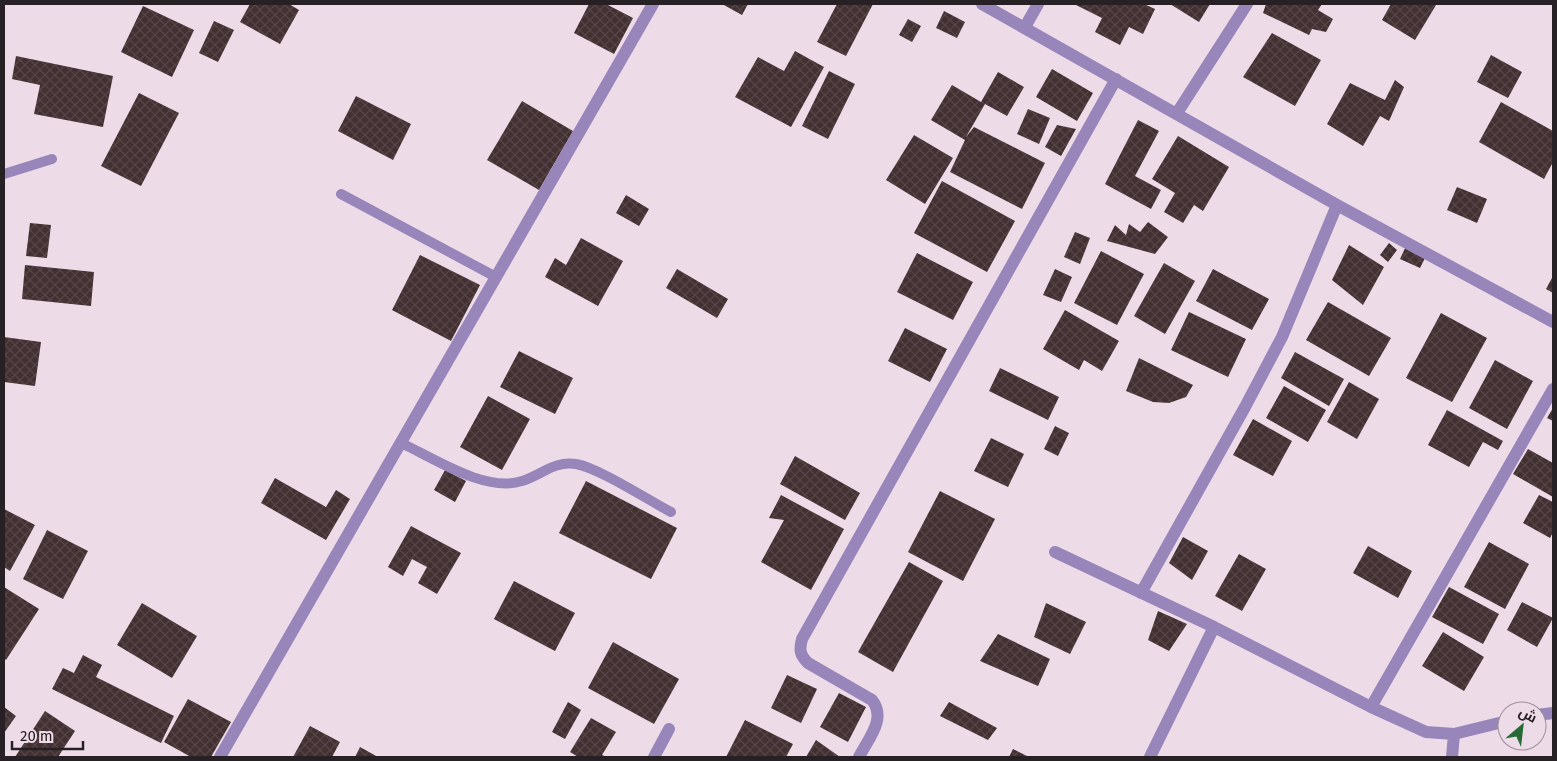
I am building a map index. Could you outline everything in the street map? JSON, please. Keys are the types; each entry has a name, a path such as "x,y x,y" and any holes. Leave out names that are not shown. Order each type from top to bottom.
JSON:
{"street":[{"path":"220,757 653,4"},
{"path":"982,4 1337,205 1553,322"},
{"path":"1024,28 1038,4"},
{"path":"1177,113 1247,4"},
{"path":"859,757 877,722 879,713 877,706 872,700 808,663 801,656 799,649 802,639 1116,79"},
{"path":"1141,593 1282,337 1337,205"},
{"path":"1371,707 1553,389"},
{"path":"1054,552 1214,627 1371,707 1426,732 1454,734 1497,724"},
{"path":"1150,757 1214,627"},
{"path":"654,757 669,729"},
{"path":"1452,757 1454,734"}],"lane":[{"path":"4,174 52,159"},
{"path":"341,194 496,277"},
{"path":"401,443 471,476 497,483 523,481 548,467 561,464 576,464 592,470 671,512"}],"building":[{"path":"250,4 289,4 299,10 280,44 240,22"},
{"path":"589,4 606,4 633,18 614,54 574,33"},
{"path":"722,4 748,4 742,15"},
{"path":"837,4 873,4 846,56 817,42"},
{"path":"1074,4 1144,4 1155,9 1143,34 1129,27 1120,45 1095,32 1102,18"},
{"path":"1170,4 1210,4 1199,22"},
{"path":"1266,4 1322,4 1318,10 1333,19 1326,32 1312,29 1309,35 1263,13"},
{"path":"1391,4 1436,5 1415,40 1382,20"},
{"path":"143,6 194,30 172,77 121,52"},
{"path":"944,11 965,22 957,38 936,28"},
{"path":"908,19 921,26 912,42 899,35"},
{"path":"214,21 234,30 218,62 199,53"},
{"path":"1272,33 1321,60 1295,106 1243,77"},
{"path":"795,51 824,67 791,127 735,97 758,57 784,71"},
{"path":"1491,55 1522,72 1508,98 1477,82"},
{"path":"16,56 113,76 103,127 34,114 40,85 12,79"},
{"path":"1052,69 1093,93 1077,121 1036,97"},
{"path":"829,71 855,84 828,139 802,126"},
{"path":"998,72 1024,87 1007,116 985,104 966,137 974,127 1045,163 1022,209 950,172 965,140 931,120 952,85 981,102"},
{"path":"1395,80 1404,87 1389,121 1380,116 1363,146 1327,124 1350,83 1385,100"},
{"path":"139,93 179,113 141,186 101,166"},
{"path":"356,96 411,124 393,160 338,131"},
{"path":"522,101 573,131 539,190 487,160"},
{"path":"1501,102 1553,131 1553,162 1544,179 1479,142"},
{"path":"1028,109 1050,118 1039,144 1017,134"},
{"path":"1138,120 1159,131 1135,176 1161,190 1151,209 1105,184"},
{"path":"1057,125 1076,129 1061,156 1045,147"},
{"path":"914,135 953,158 925,204 886,180"},
{"path":"1178,136 1229,167 1203,211 1194,205 1183,223 1164,212 1175,193 1152,179"},
{"path":"942,181 1015,221 987,272 914,233"},
{"path":"1457,187 1487,199 1477,223 1447,210"},
{"path":"626,195 649,209 639,226 616,213"},
{"path":"1148,222 1168,237 1155,254 1107,241 1115,225 1126,235 1129,224 1140,232"},
{"path":"30,223 51,225 47,258 26,256"},
{"path":"1075,232 1090,238 1080,264 1064,257"},
{"path":"581,238 623,261 598,306 545,277 555,258 566,265"},
{"path":"1389,243 1397,250 1388,262 1380,255"},
{"path":"1407,244 1427,254 1420,268 1400,259"},
{"path":"1349,245 1384,267 1363,305 1332,280"},
{"path":"1101,251 1144,274 1117,325 1074,303"},
{"path":"917,253 973,282 953,320 897,292"},
{"path":"420,255 480,285 451,341 392,310"},
{"path":"1164,263 1195,281 1165,334 1134,316"},
{"path":"25,265 94,272 91,306 22,299"},
{"path":"677,269 728,299 717,318 666,288"},
{"path":"1055,269 1072,277 1061,302 1043,295"},
{"path":"1213,269 1269,299 1252,330 1196,301"},
{"path":"1553,276 1553,293 1546,289"},
{"path":"1328,302 1391,338 1369,376 1306,340"},
{"path":"1065,310 1119,341 1102,371 1084,360 1079,370 1043,349"},
{"path":"1189,312 1246,339 1228,377 1171,350"},
{"path":"1441,313 1487,338 1452,402 1406,378"},
{"path":"905,328 947,349 930,382 888,361"},
{"path":"4,337 41,342 35,386 4,382"},
{"path":"519,351 573,378 555,414 500,387"},
{"path":"1295,352 1344,379 1329,406 1281,378"},
{"path":"1139,358 1193,385 1186,397 1169,403 1153,402 1126,391"},
{"path":"1495,360 1533,381 1507,429 1469,408"},
{"path":"1000,368 1059,397 1048,420 989,391"},
{"path":"1349,382 1379,399 1357,439 1327,422"},
{"path":"1284,386 1326,410 1308,442 1266,418"},
{"path":"488,396 530,419 502,470 460,447"},
{"path":"1553,408 1553,421 1547,418"},
{"path":"1447,410 1503,441 1498,450 1483,442 1469,467 1428,445"},
{"path":"1253,419 1292,441 1273,476 1233,455"},
{"path":"1055,426 1069,433 1058,456 1044,449"},
{"path":"991,438 1024,454 1008,487 974,471"},
{"path":"1528,449 1553,463 1553,497 1513,474"},
{"path":"795,456 860,493 845,520 780,484"},
{"path":"445,470 466,481 455,502 434,490"},
{"path":"275,478 326,507 336,490 350,499 326,540 261,503"},
{"path":"586,481 677,528 651,579 559,533"},
{"path":"940,491 995,519 963,581 908,552"},
{"path":"781,495 844,529 811,590 761,562 784,520 769,518"},
{"path":"1539,495 1553,502 1553,532 1550,538 1523,523"},
{"path":"4,509 35,525 10,571 4,567"},
{"path":"411,526 461,553 437,594 418,583 427,567 412,559 403,576 388,567"},
{"path":"47,530 88,551 63,599 23,579"},
{"path":"1183,537 1208,551 1192,580 1169,563"},
{"path":"1489,542 1529,564 1505,609 1464,587"},
{"path":"1368,546 1412,571 1398,598 1353,573"},
{"path":"1239,554 1266,569 1242,611 1215,596"},
{"path":"909,562 943,581 893,672 858,652"},
{"path":"514,581 575,613 555,651 494,619"},
{"path":"4,587 39,609 6,660 4,658"},
{"path":"1449,587 1499,614 1483,644 1432,617"},
{"path":"1522,602 1553,618 1537,647 1507,630"},
{"path":"142,603 197,636 172,678 117,645"},
{"path":"1046,603 1086,622 1070,654 1034,637"},
{"path":"1158,611 1187,624 1169,651 1148,640"},
{"path":"1443,632 1484,657 1464,691 1422,666"},
{"path":"998,634 1050,659 1038,686 980,661"},
{"path":"613,642 679,679 654,724 588,688"},
{"path":"83,655 102,665 96,677 174,716 161,743 52,689 63,668 74,673"},
{"path":"787,675 817,689 801,723 771,708"},
{"path":"839,693 866,707 848,742 820,727"},
{"path":"188,699 231,722 211,757 191,757 164,742"},
{"path":"568,702 581,710 565,739 552,732"},
{"path":"949,702 997,728 988,740 940,716"},
{"path":"4,707 16,716 4,733"},
{"path":"45,711 75,731 58,757 15,757"},
{"path":"591,718 616,732 602,755 607,757 578,757 570,752"},
{"path":"745,720 793,744 786,757 726,757"},
{"path":"310,726 340,742 332,757 293,757"},
{"path":"816,740 840,757 806,757"},
{"path":"360,747 378,757 355,757"},
{"path":"1013,749 1029,757 1009,757"}]}
